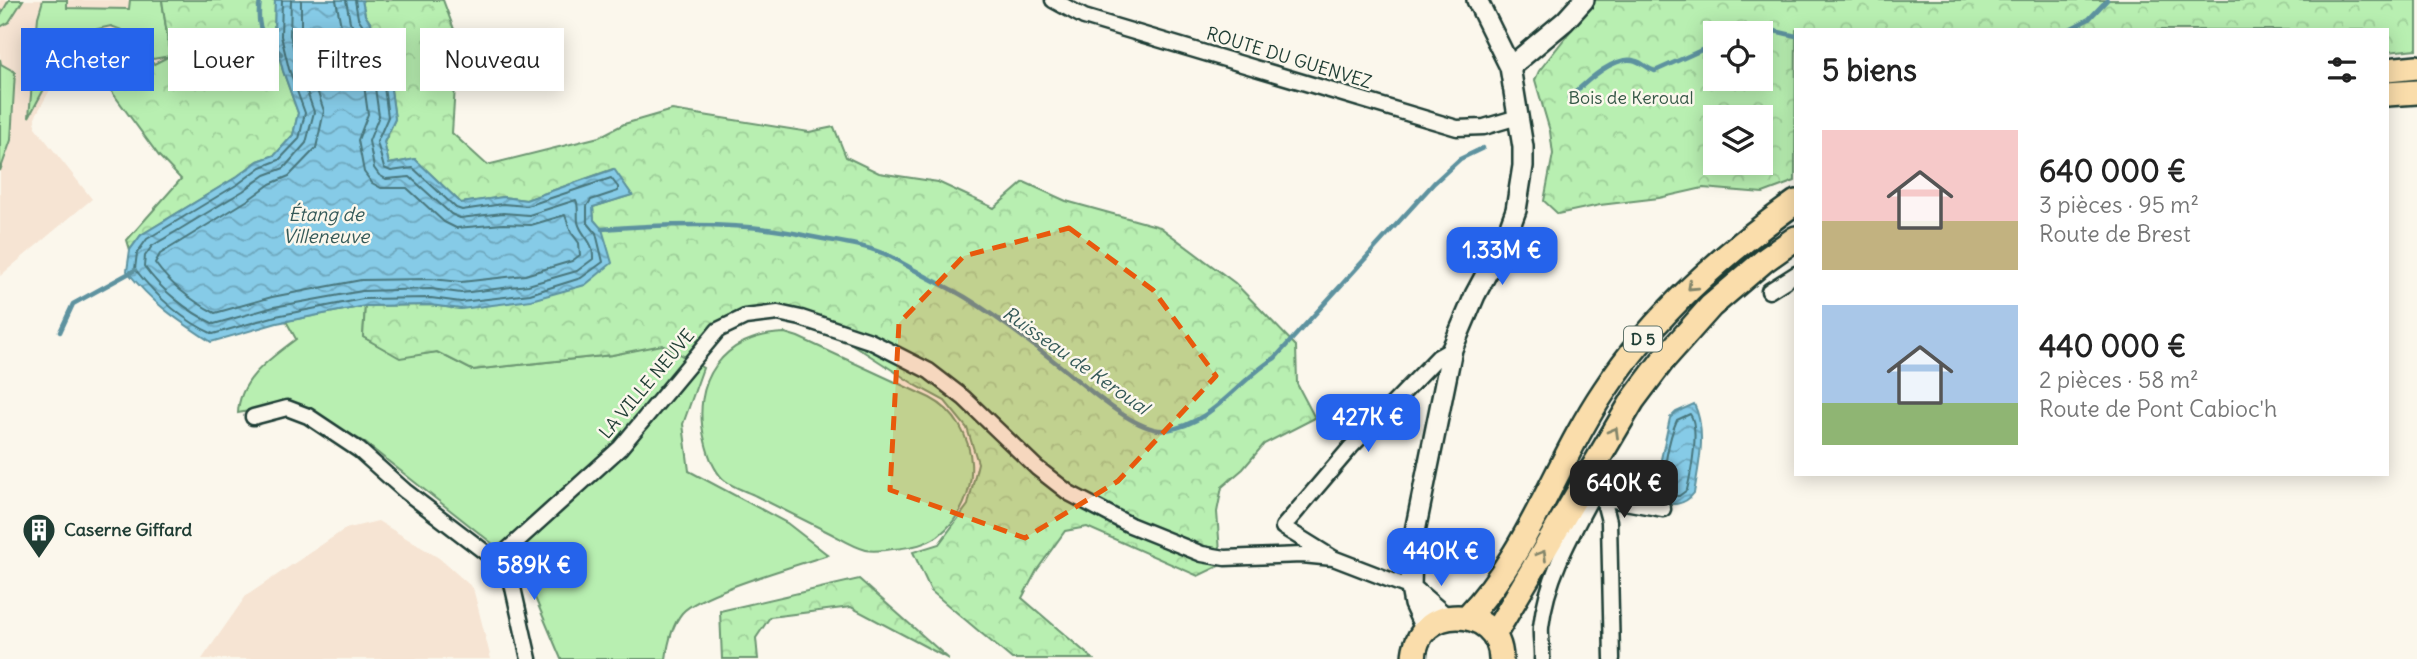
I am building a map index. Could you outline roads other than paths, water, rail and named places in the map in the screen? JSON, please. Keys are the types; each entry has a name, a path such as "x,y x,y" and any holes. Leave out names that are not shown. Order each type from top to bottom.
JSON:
{"main road":[{"path":"2389,70 2417,67"},
{"path":"2389,94 2417,92"},
{"name":"D 5","path":"1457,617 1481,602 1509,564 1604,391 1637,346 1688,289 1743,240 1794,203"},
{"name":"D 5","path":"1494,635 1633,400 1663,360 1711,306 1794,239"},
{"path":"1410,657 1426,630 1457,617 1482,623 1494,635 1501,651 1501,659"}],"street":[{"name":"ROUTE DU GUENVEZ","path":"1053,0 1084,17 1457,128 1484,127 1518,117"},
{"path":"1426,630 1411,588 1412,546 1452,349 1475,295 1506,237 1516,210 1522,166 1523,147 1510,67 1477,0"},
{"path":"1510,67 1565,21 1584,0"},
{"path":"1769,291 1794,275"},
{"name":"LA VILLE NEUVE","path":"505,552 620,449 718,330 745,317 778,313 870,341 929,371 964,398 1037,468 1069,493 1130,525 1202,554 1225,558 1303,555 1333,558"},
{"path":"1452,349 1438,356 1351,447 1283,527 1333,558 1411,588 1457,617"},
{"path":"253,417 287,408 308,416 359,450 405,491 490,556 505,552 529,659"},
{"path":"1542,659 1541,628 1549,591 1566,546 1592,496 1663,509"},
{"path":"1603,498 1609,521 1612,659"}],"water":[{"name":"Étang de Villeneuve","path":"275,0 362,0 365,15 374,28 293,28 293,91 391,91 395,119 384,142 389,164 415,159 461,203 503,197 526,200 614,169 632,195 593,207 594,220 602,229 612,263 585,285 531,300 461,309 430,305 365,306 277,323 211,342 187,326 146,293 127,271 130,250 141,235 258,161 275,155 293,135 298,113 279,55 279,28 274,28"},
{"path":"1694,404 1701,436 1694,493 1682,502 1667,503 1657,498 1658,473 1670,418 1676,412"}],"waterway":[{"path":"260,0 259,18 262,30 281,54"},
{"name":"Ruisseau de Keroual","path":"2072,28 2089,19 2107,0"},
{"name":"Ruisseau de Keroual","path":"1773,31 1794,36"},
{"name":"Ruisseau de Keroual","path":"1569,98 1600,72 1619,62 1636,61 1655,71 1703,49"},
{"name":"Ruisseau de Keroual","path":"602,229 677,225 755,227 874,250 977,304 1124,415 1139,424 1166,430 1198,419 1275,358 1434,183 1460,159 1483,148"},
{"path":"60,332 73,304 135,270"}],"place":[{"name":"Caserne Giffard","path":"39,560"}],"park label":[{"name":"Bois de Keroual","path":"1631,98"}]}
